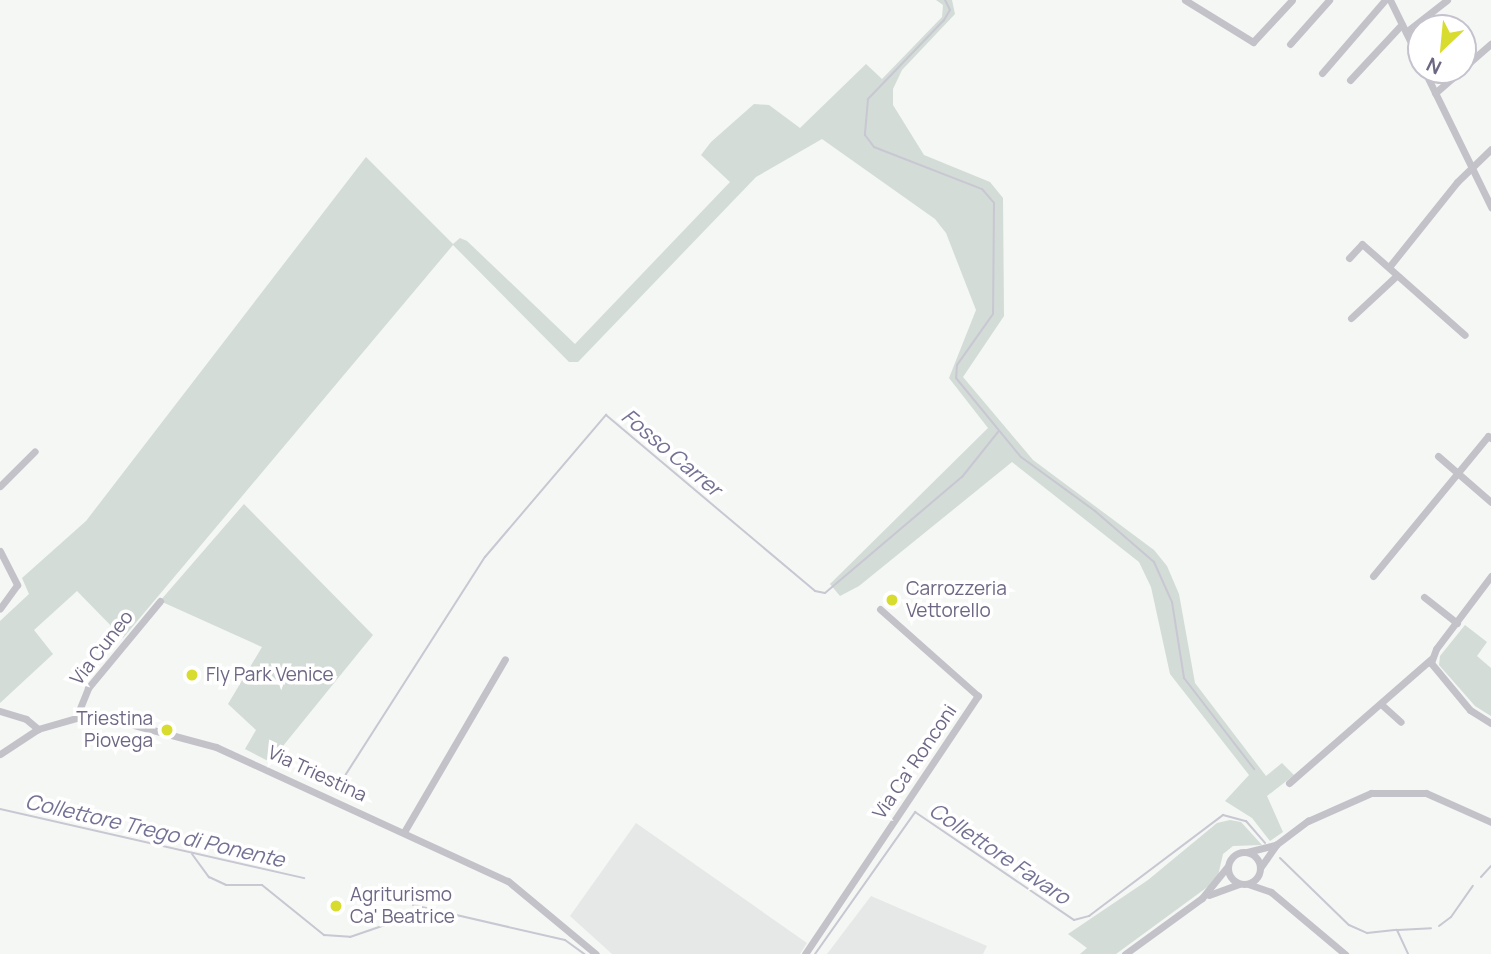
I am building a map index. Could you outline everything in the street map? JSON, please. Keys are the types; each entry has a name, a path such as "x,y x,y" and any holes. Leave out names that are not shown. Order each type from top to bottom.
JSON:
{"street":[{"path":"1185,0 1253,42 1292,0"},
{"path":"1290,44 1329,0"},
{"path":"1322,73 1392,1 1406,32 1447,0"},
{"path":"1350,80 1402,24"},
{"path":"1477,56 1491,44"},
{"path":"1431,84 1491,207"},
{"path":"1435,93 1445,84"},
{"path":"1388,267 1491,149"},
{"path":"1349,258 1362,244 1388,267 1395,277 1465,335"},
{"path":"1351,318 1395,277"},
{"path":"1373,576 1488,436 1491,438"},
{"path":"0,486 35,451"},
{"path":"1438,456 1491,502"},
{"path":"0,551 17,585 0,608"},
{"path":"1289,783 1431,661 1491,576"},
{"path":"1424,597 1457,623"},
{"name":"Via Cuneo","path":"76,718 88,688 160,601"},
{"name":"Via Ca' Ronconi","path":"805,954 978,696 880,609"},
{"path":"404,832 505,659"},
{"path":"1431,661 1470,710 1491,723"},
{"path":"1382,705 1401,722"},
{"path":"0,711 26,719 38,729"},
{"name":"Via Triestina","path":"0,754 38,729 76,718 118,721 216,747 404,832 519,888 596,954"},
{"path":"1202,898 1232,857 1277,844 1340,803 1382,791 1437,796 1491,822"},
{"path":"1248,884 1277,844"},
{"path":"1247,852 1257,859 1259,871 1271,892 1345,954"},
{"path":"1227,867 1238,884"},
{"path":"1125,954 1202,898 1238,884 1248,884 1271,892"}],"shaded area":[{"path":"936,0 952,0 955,14 902,70 893,89 893,105 924,155 990,182 1003,198 1004,316 963,377 1033,460 1154,550 1167,566 1179,594 1195,683 1266,776 1282,763 1294,775 1267,796 1283,832 1270,841 1252,818 1225,801 1249,775 1170,674 1151,587 1139,562 1012,462 859,586 840,596 830,584 988,428 949,378 976,310 946,233 935,219 822,139 756,177 578,362 569,362 453,245 123,638 77,591 34,630 53,654 0,703 0,621 29,594 22,578 86,521 366,157 453,244 460,238 467,241 575,344 730,182 701,155 711,142 754,104 769,105 800,128 866,64 882,79 942,17 943,5"},
{"path":"244,504 373,635 270,762 245,749 256,730 228,704 262,647 160,601"},
{"path":"1465,625 1487,642 1477,656 1491,668 1491,716 1475,706 1439,665 1440,656"},
{"path":"1230,820 1241,822 1262,845 1233,846 1223,854 1217,880 1116,954 1080,954 1087,948 1068,934 1148,880 1217,823"},
{"path":"636,823 807,943 800,954 612,954 570,916"},
{"path":"871,896 987,946 983,954 827,954"}],"waterway":[{"path":"945,0 950,10 944,20 868,99 865,135 874,147 982,189 994,203 993,314 957,365 956,378 1021,457 1095,511 1154,562 1172,602 1184,678 1254,769"},
{"name":"Fosso Carrer","path":"339,785 485,557 606,415 815,591 825,593 962,477 998,432"},
{"name":"Collettore Trego di Ponente","path":"0,809 304,878"},
{"name":"Collettore Favaro","path":"815,954 915,812 1074,920 1089,916 1223,815 1246,821 1265,843"},
{"path":"192,854 209,877 226,885 262,885 324,935 350,937 388,924 425,920 440,911"},
{"path":"1280,858 1349,925 1367,933 1397,930 1408,954"},
{"path":"1481,877 1491,866"},
{"path":"1439,926 1451,917 1473,886"},
{"name":"Collettore Trego di Ponente","path":"413,905 565,940 584,954"},
{"path":"1398,930 1431,928"}],"place":[{"name":"Carrozzeria Vettorello","path":"892,600"},
{"name":"Fly Park Venice","path":"192,675"},
{"name":"Triestina Piovega","path":"167,730"},
{"name":"Agriturismo Ca' Beatrice","path":"336,906"}]}
